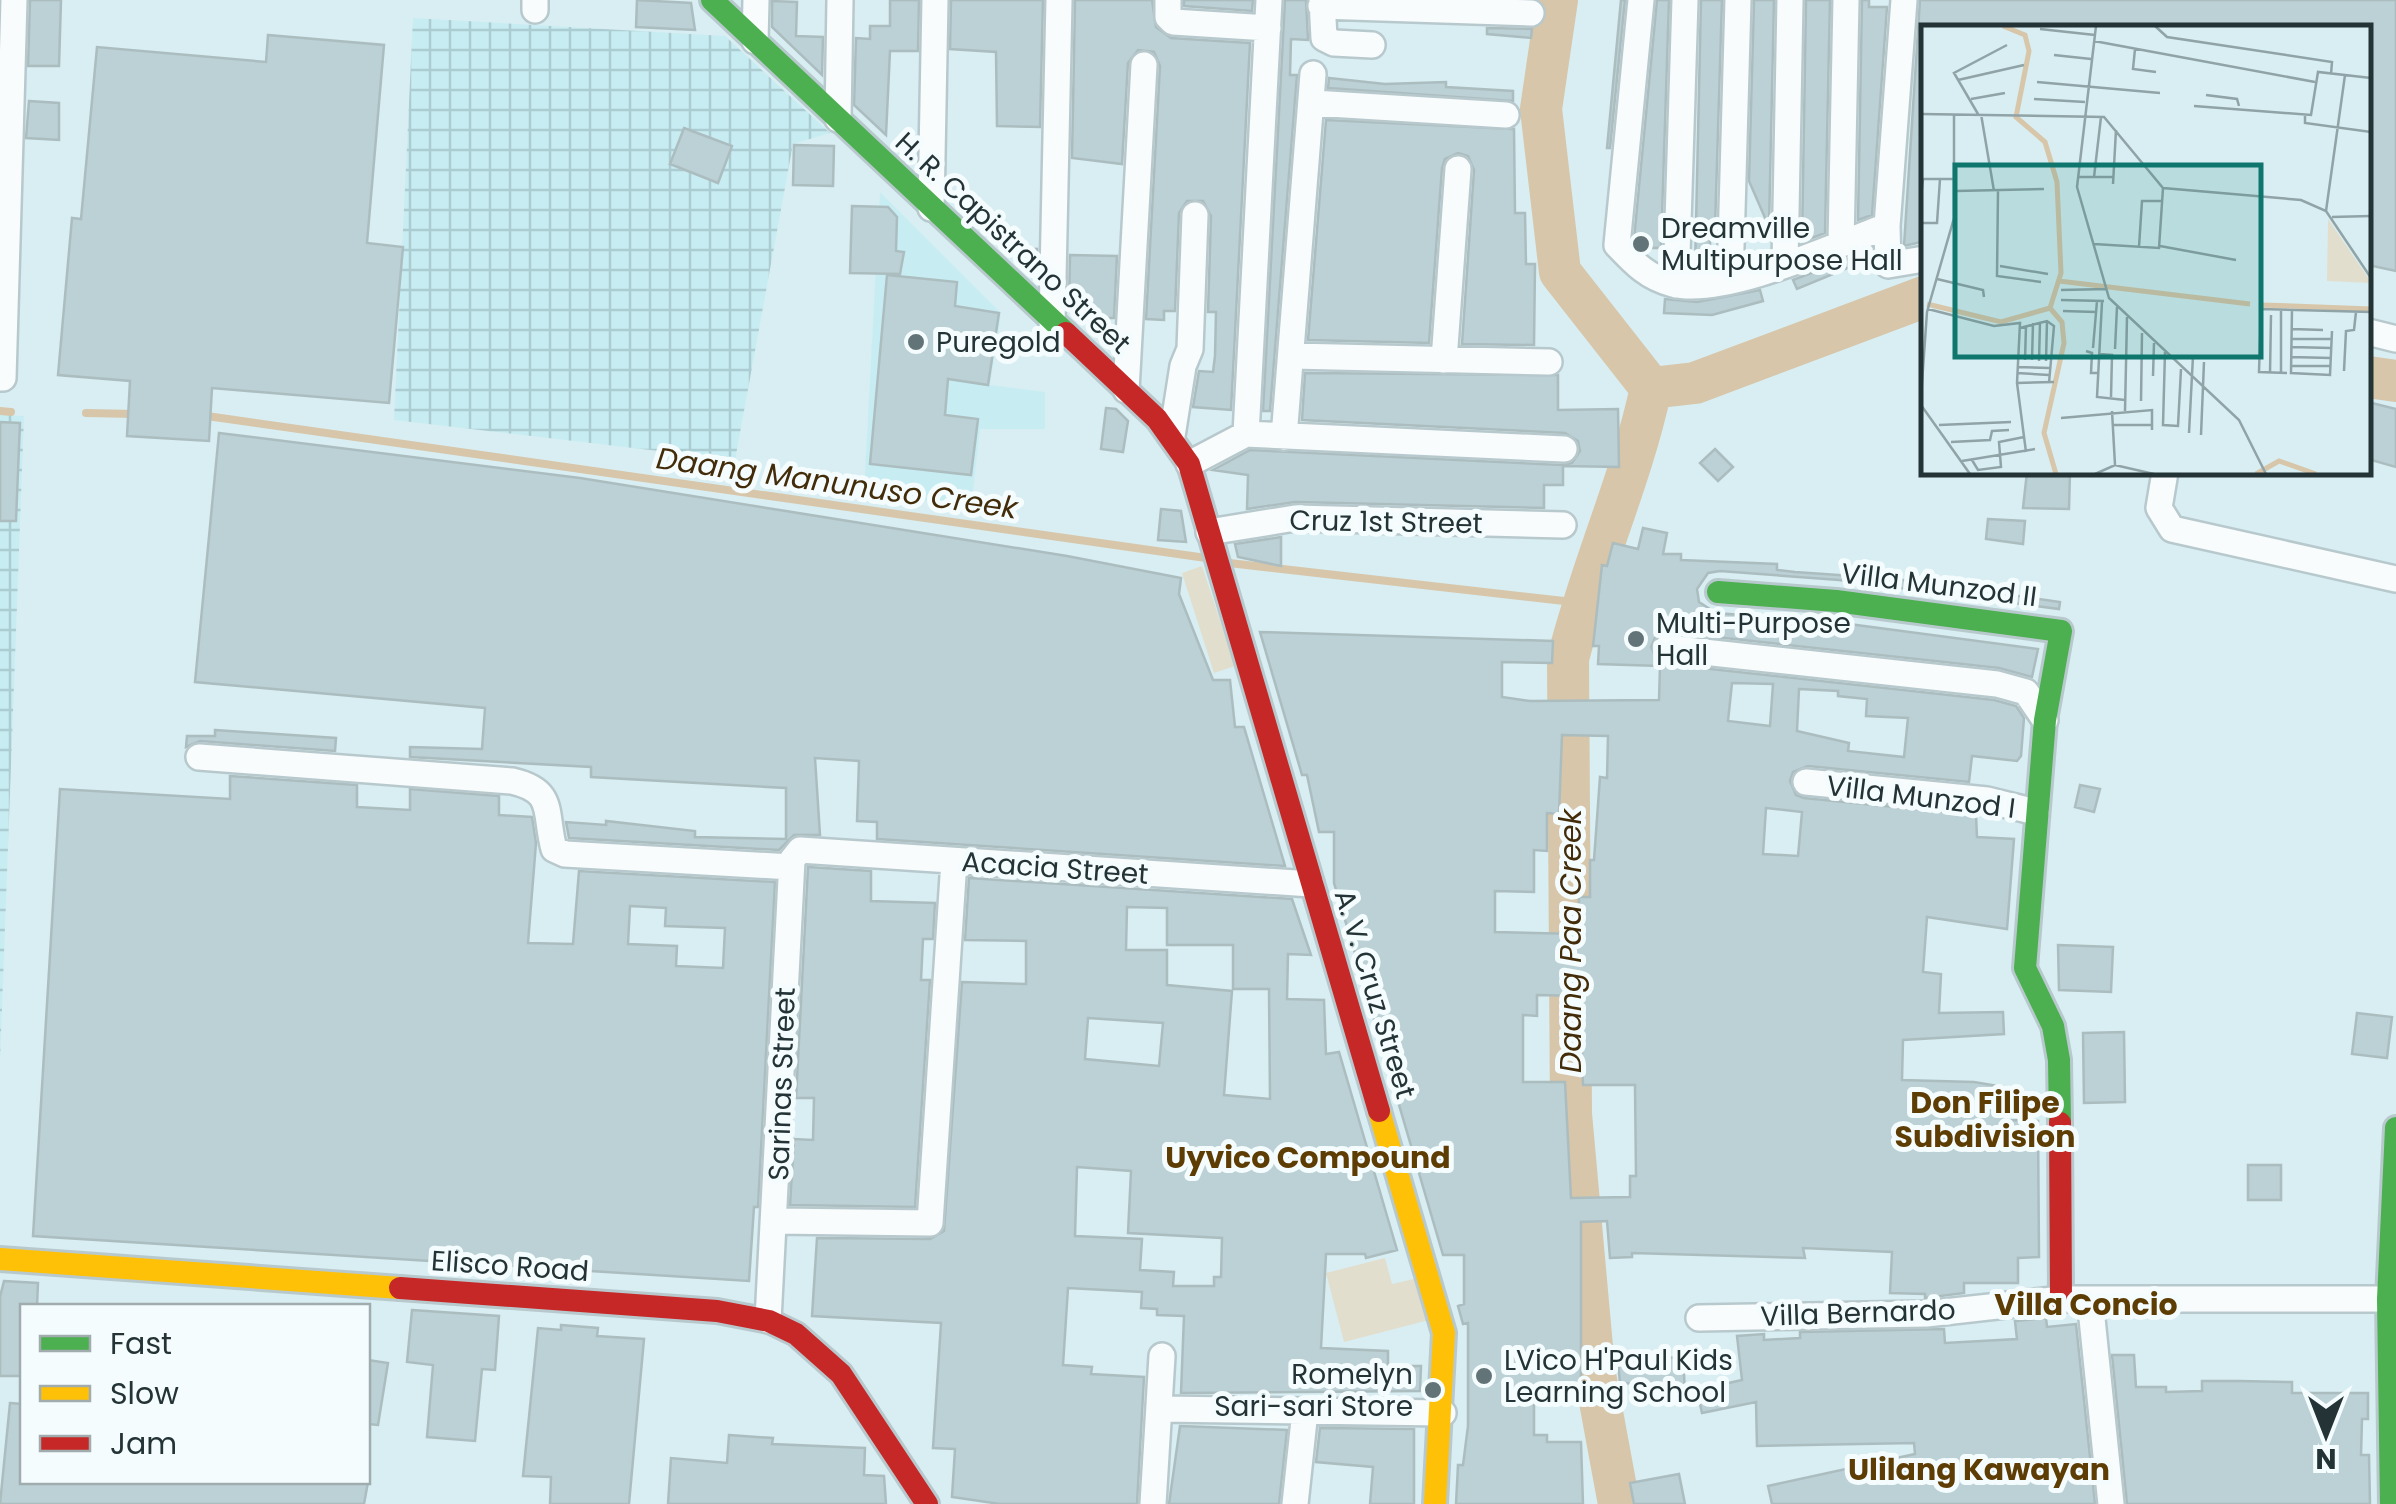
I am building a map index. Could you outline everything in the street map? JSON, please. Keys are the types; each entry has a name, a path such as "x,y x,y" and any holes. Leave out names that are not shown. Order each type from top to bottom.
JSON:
{"street":[{"path":"2,378 7,30 14,0"},
{"name":"H. R. Capistrano Street","path":"712,0 1172,436 1189,464 1215,550"},
{"path":"755,41 756,0"},
{"path":"838,119 840,0"},
{"path":"931,208 935,0"},
{"path":"1052,323 1058,0"},
{"path":"1168,0 1171,22 1268,28"},
{"path":"1246,434 1269,0"},
{"path":"1642,0 1617,245 1642,272 1676,285 1730,281 1887,226"},
{"path":"1676,285 1685,0"},
{"path":"1730,281 1738,0"},
{"path":"1784,264 1790,0"},
{"path":"1842,243 1846,0"},
{"path":"1904,0 1887,226 1888,265 1921,260"},
{"path":"1372,45 1324,38 1321,3 1531,13"},
{"path":"1126,390 1144,65"},
{"path":"1284,437 1313,74"},
{"path":"1313,103 1506,114"},
{"path":"1444,360 1458,169"},
{"path":"1172,436 1182,366 1190,349 1195,214"},
{"path":"2371,333 2396,339"},
{"path":"1293,356 1549,362"},
{"path":"1189,464 1246,434 1564,448"},
{"path":"2165,475 2160,508 2172,529 2396,579"},
{"name":"Cruz 1st Street","path":"1215,550 1295,518 1563,525"},
{"name":"A. V. Cruz Street","path":"1215,550 1444,1333 1435,1504"},
{"name":"Villa Munzod II","path":"1718,592 1836,601 2061,631 2045,720"},
{"path":"1668,648 1997,684 2026,692 2041,708 2045,720 2024,968 2053,1026 2059,1060 2061,1299"},
{"name":"Acacia Street","path":"199,757 512,781 535,786 544,796 554,850 565,854 954,861 1311,884"},
{"name":"Villa Munzod I","path":"1806,782 1986,800 2036,812"},
{"name":"Sarinas Street","path":"768,1320 796,859"},
{"path":"776,1221 930,1223 954,861"},
{"path":"2391,1504 2388,1299 2396,1128"},
{"name":"Elisco Road","path":"0,1259 663,1307 768,1320 813,1346 848,1386 927,1504"},
{"name":"Villa Bernardo","path":"1699,1318 1926,1314 2061,1299 2388,1299"},
{"path":"2090,1299 2111,1504"},
{"path":"1153,1504 1162,1356"},
{"path":"1160,1409 1442,1412"},
{"path":"1294,1504 1304,1411"}],"shaded area":[{"path":"413,18 725,36 830,133 793,144 735,460 394,420"},
{"path":"880,192 1001,313 990,385 1045,392 1045,429 980,429 971,508 864,491"},
{"path":"0,415 24,416 0,1062"},
{"path":"1202,566 1235,666 1214,673 1182,573"},
{"path":"1385,1258 1392,1284 1418,1278 1429,1320 1344,1342 1326,1273"}],"building":[{"path":"30,0 61,0 59,66 28,66"},
{"path":"637,0 691,3 695,30 636,27"},
{"path":"890,0 919,0 918,51 890,51 886,135 854,105 856,38 870,39 870,26 890,26"},
{"path":"951,0 1043,0 1040,127 997,126 996,52 950,49"},
{"path":"1075,0 1152,0 1156,27 1171,38 1250,43 1231,410 1193,407 1199,371 1213,372 1215,356 1216,312 1208,312 1211,216 1203,201 1187,201 1179,213 1175,311 1164,311 1164,320 1146,319 1160,66 1154,52 1138,50 1128,63 1122,164 1072,158"},
{"path":"1184,0 1253,0 1252,11 1184,6"},
{"path":"1285,0 1306,0 1308,40 1291,39 1290,75 1297,75 1270,411 1263,411"},
{"path":"1621,0 1625,0 1607,148"},
{"path":"1657,0 1669,0 1661,248 1642,248 1634,239"},
{"path":"1701,0 1722,0 1715,228 1710,228 1710,268 1695,270"},
{"path":"1754,0 1774,0 1769,227 1749,181"},
{"path":"1806,0 1830,0 1825,233 1802,242"},
{"path":"1862,0 1869,0 1869,7 1887,7 1872,215 1858,220"},
{"path":"1920,0 2396,0 2396,271 2371,266 2371,25 1921,25 1921,242 1904,246"},
{"path":"772,1 797,2 796,36 823,37 822,75 772,27"},
{"path":"1487,28 1532,29 1531,38 1487,34"},
{"path":"268,35 384,45 367,243 403,247 389,403 212,388 209,441 127,436 130,381 58,375 72,218 81,219 97,47 266,62"},
{"path":"1329,78 1385,84 1446,82 1446,87 1513,91 1513,101 1328,88"},
{"path":"29,101 59,103 59,140 26,138"},
{"path":"1326,120 1514,129 1515,213 1525,213 1526,264 1535,264 1534,345 1462,344 1474,170 1468,156 1458,153 1445,159 1442,168 1429,343 1308,340"},
{"path":"684,128 732,146 718,183 670,164"},
{"path":"794,145 834,146 833,186 793,185"},
{"path":"852,206 888,207 897,217 896,251 904,252 900,274 850,273"},
{"path":"1006,248 1037,249 1037,277"},
{"path":"1871,250 1872,258 1797,289 1793,280"},
{"path":"1070,255 1117,256 1114,318 1108,318 1107,343 1078,316 1078,306 1069,306"},
{"path":"887,275 957,282 955,306 999,313 988,385 948,379 945,415 978,419 971,475 870,464"},
{"path":"1760,290 1763,301 1712,315 1664,313 1665,299 1697,302"},
{"path":"1305,373 1558,375 1558,410 1618,409 1619,467 1563,466 1563,485 1544,485 1544,508 1295,502 1247,509 1248,475 1213,470 1250,450 1563,465 1572,463 1580,451 1578,441 1565,433 1302,420"},
{"path":"2371,403 2396,409 2396,467 2371,460"},
{"path":"1106,408 1116,409 1128,421 1123,452 1101,449"},
{"path":"0,422 20,423 16,521 0,521"},
{"path":"219,433 580,478 1181,578 1179,594 1213,680 1230,680 1235,727 1244,727 1285,866 877,839 877,822 857,821 859,761 815,758 820,835 794,835 779,850 569,838 566,822 606,825 606,821 695,831 695,837 786,839 786,788 591,777 591,767 410,757 410,747 482,749 485,708 195,682"},
{"path":"1715,449 1733,467 1718,481 1700,463"},
{"path":"2027,475 2070,475 2069,509 2023,508"},
{"path":"1161,509 1181,511 1186,542 1158,540"},
{"path":"1988,519 2025,521 2023,544 1986,539"},
{"path":"1643,528 1667,533 1663,554 1681,554 1681,560 1777,564 1777,570 1896,579 2060,602 2059,609 1839,580 1720,571 1708,573 1697,589 1699,602 1716,613 1834,622 2038,649 2032,677 1999,668 1669,632 1655,638 1651,647 1657,660 1665,664 1994,700 2016,706 2024,718 2021,756 2017,761 1972,756 1969,782 1808,766 1793,772 1790,781 1796,795 1804,798 1976,815 1977,837 2014,839 2007,929 1927,917 1923,972 1941,974 1939,1013 2003,1012 2004,1034 1903,1040 1902,1080 1974,1082 2010,1088 2006,1120 2038,1121 2039,1257 2018,1258 2018,1283 1964,1283 1964,1293 1925,1298 1925,1294 1890,1293 1892,1252 1803,1248 1805,1258 1632,1253 1632,1257 1610,1258 1607,1221 1581,1222 1581,1397 1534,1397 1534,1435 1547,1435 1547,1442 1581,1442 1583,1504 1456,1504 1458,1465 1463,1465 1468,1426 1468,1323 1463,1324 1458,1306 1464,1304 1464,1255 1443,1255 1361,975 1361,960 1357,960 1334,883 1334,832 1319,832 1307,775 1302,775 1260,632 1553,641 1552,663 1502,662 1502,697 1530,701 1659,700 1660,666 1598,664 1599,646 1593,646 1602,565 1607,566 1613,543 1638,549","holes":["1732,683 1773,684 1770,726 1728,721","1799,689 1838,691 1838,696 1867,699 1866,716 1908,718 1904,757 1848,751 1849,743 1797,731","1562,735 1608,736 1607,778 1600,777 1594,860 1590,860 1590,897 1579,897 1579,934 1495,932 1495,891 1534,892 1534,850 1547,851 1547,813 1559,814","1766,808 1802,812 1798,856 1763,854","1537,995 1580,996 1583,1085 1635,1085 1636,1176 1630,1176 1630,1197 1571,1198 1565,1082 1523,1082 1523,1015 1537,1016"]},
{"path":"1281,537 1281,566 1238,557 1235,544"},
{"path":"215,730 336,738 335,751 200,741 186,747 187,736 215,736"},
{"path":"230,776 357,785 357,807 410,810 410,789 499,796 499,815 532,817 536,843 528,943 573,944 579,871 775,882 758,1207 754,1207 749,1281 33,1236 60,789 230,799","holes":["630,906 666,908 665,926 725,928 723,968 676,966 677,946 628,944"]},
{"path":"2080,785 2100,789 2094,812 2075,807"},
{"path":"808,867 871,871 871,901 935,903 933,939 923,939 921,980 930,980 915,1207 790,1205 794,1139 813,1140 814,1098 796,1098"},
{"path":"969,878 1292,899 1311,955 1288,954 1287,999 1324,1000 1326,1054 1339,1052 1397,1250 1366,1258 1365,1254 1326,1254 1321,1348 1388,1351 1388,1366 1421,1366 1420,1391 1181,1393 1184,1316 1157,1315 1157,1309 1141,1308 1142,1292 1068,1288 1063,1365 1092,1367 1091,1374 1144,1377 1137,1504 1000,1504 952,1497 955,1449 933,1448 941,1323 812,1316 817,1238 930,1239 944,1231 962,982 1026,984 1026,941 965,940","holes":["1127,907 1167,908 1167,945 1233,945 1233,989 1269,989 1270,1099 1224,1095 1232,991 1167,985 1167,950 1126,950","1088,1018 1163,1023 1159,1066 1085,1059","1077,1167 1131,1171 1128,1233 1222,1238 1221,1277 1214,1277 1214,1286 1173,1286 1174,1272 1140,1270 1142,1239 1075,1236"]},
{"path":"2058,945 2113,947 2111,992 2059,990"},
{"path":"2357,1013 2392,1017 2387,1058 2352,1054"},
{"path":"2124,1032 2125,1102 2084,1103 2083,1033"},
{"path":"2248,1165 2281,1165 2281,1200 2248,1200"},
{"path":"4,1281 38,1283 37,1304 20,1304 20,1376 0,1376 0,1297"},
{"path":"412,1310 499,1316 495,1370 482,1369 475,1441 427,1437 433,1365 407,1362"},
{"path":"2046,1318 2047,1327 2076,1324 2095,1504 1772,1504 1768,1486 1915,1454 1914,1443 1757,1446 1756,1402 1702,1413 1697,1390 1742,1380 1737,1336 1764,1334 1764,1340 1800,1338 1800,1332 1944,1329 1945,1343 2017,1339 2015,1321"},
{"path":"561,1325 598,1328 597,1336 644,1339 629,1504 550,1504 551,1477 523,1476 538,1328 561,1330"},
{"path":"2112,1355 2134,1355 2136,1387 2166,1387 2166,1392 2202,1391 2202,1381 2240,1381 2292,1382 2292,1393 2368,1393 2368,1419 2362,1419 2361,1455 2369,1455 2370,1504 2127,1504"},
{"path":"1683,1357 1685,1392 1649,1394 1648,1382 1620,1384 1618,1360"},
{"path":"370,1360 388,1363 378,1425 370,1424"},
{"path":"10,1403 20,1404 20,1484 368,1484 364,1504 0,1504"},
{"path":"1180,1426 1287,1430 1279,1504 1169,1504"},
{"path":"1320,1428 1414,1429 1414,1504 1370,1504 1373,1467 1316,1462"},
{"path":"729,1435 773,1438 772,1444 865,1448 864,1475 884,1476 886,1504 668,1504 671,1458 727,1463"},
{"path":"1679,1474 1685,1504 1634,1504 1630,1483"}],"waterway":[{"path":"1557,0 1541,109 1560,272 1651,388"},
{"path":"1651,388 1695,383 1921,298"},
{"path":"2371,377 2396,381"},
{"name":"Daang Paa Creek","path":"1619,1504 1594,1369 1571,1114 1568,659 1651,388"},
{"name":"Daang Manunuso Creek","path":"0,411 11,412"},
{"name":"Daang Manunuso Creek","path":"86,413 136,414"},
{"name":"Daang Manunuso Creek","path":"200,415 1206,558"},
{"name":"Daang Manunuso Creek","path":"1229,563 1573,602 1583,600"}],"traffic: fast":[{"path":"712,0 1066,333"},
{"path":"1718,592 1836,601 2061,631 2045,720 2025,968 2053,1026 2059,1060 2060,1123"},
{"path":"2391,1504 2388,1299 2396,1128"}],"traffic: slow":[{"path":"1379,1111 1444,1333 1435,1504"},
{"path":"0,1259 400,1288"}],"traffic: jam":[{"path":"1066,333 1157,419 1189,464 1379,1111"},
{"path":"2060,1123 2061,1299"},
{"path":"400,1288 717,1311 769,1321 796,1334 841,1374 927,1504"}],"place":[{"name":"Dreamville Multipurpose Hall","path":"1641,244"},
{"name":"Puregold","path":"916,342"},
{"name":"Multi-Purpose Hall","path":"1636,639"},
{"name":"LVico H'Paul Kids Learning School","path":"1484,1376"},
{"name":"Romelyn Sari-sari Store","path":"1433,1390"}],"district":[{"name":"Don Filipe Subdivision","path":"1985,1119"},
{"name":"Uyvico Compound","path":"1308,1157"},
{"name":"Villa Concio","path":"2086,1304"},
{"name":"Ulilang Kawayan","path":"1979,1469"}]}
